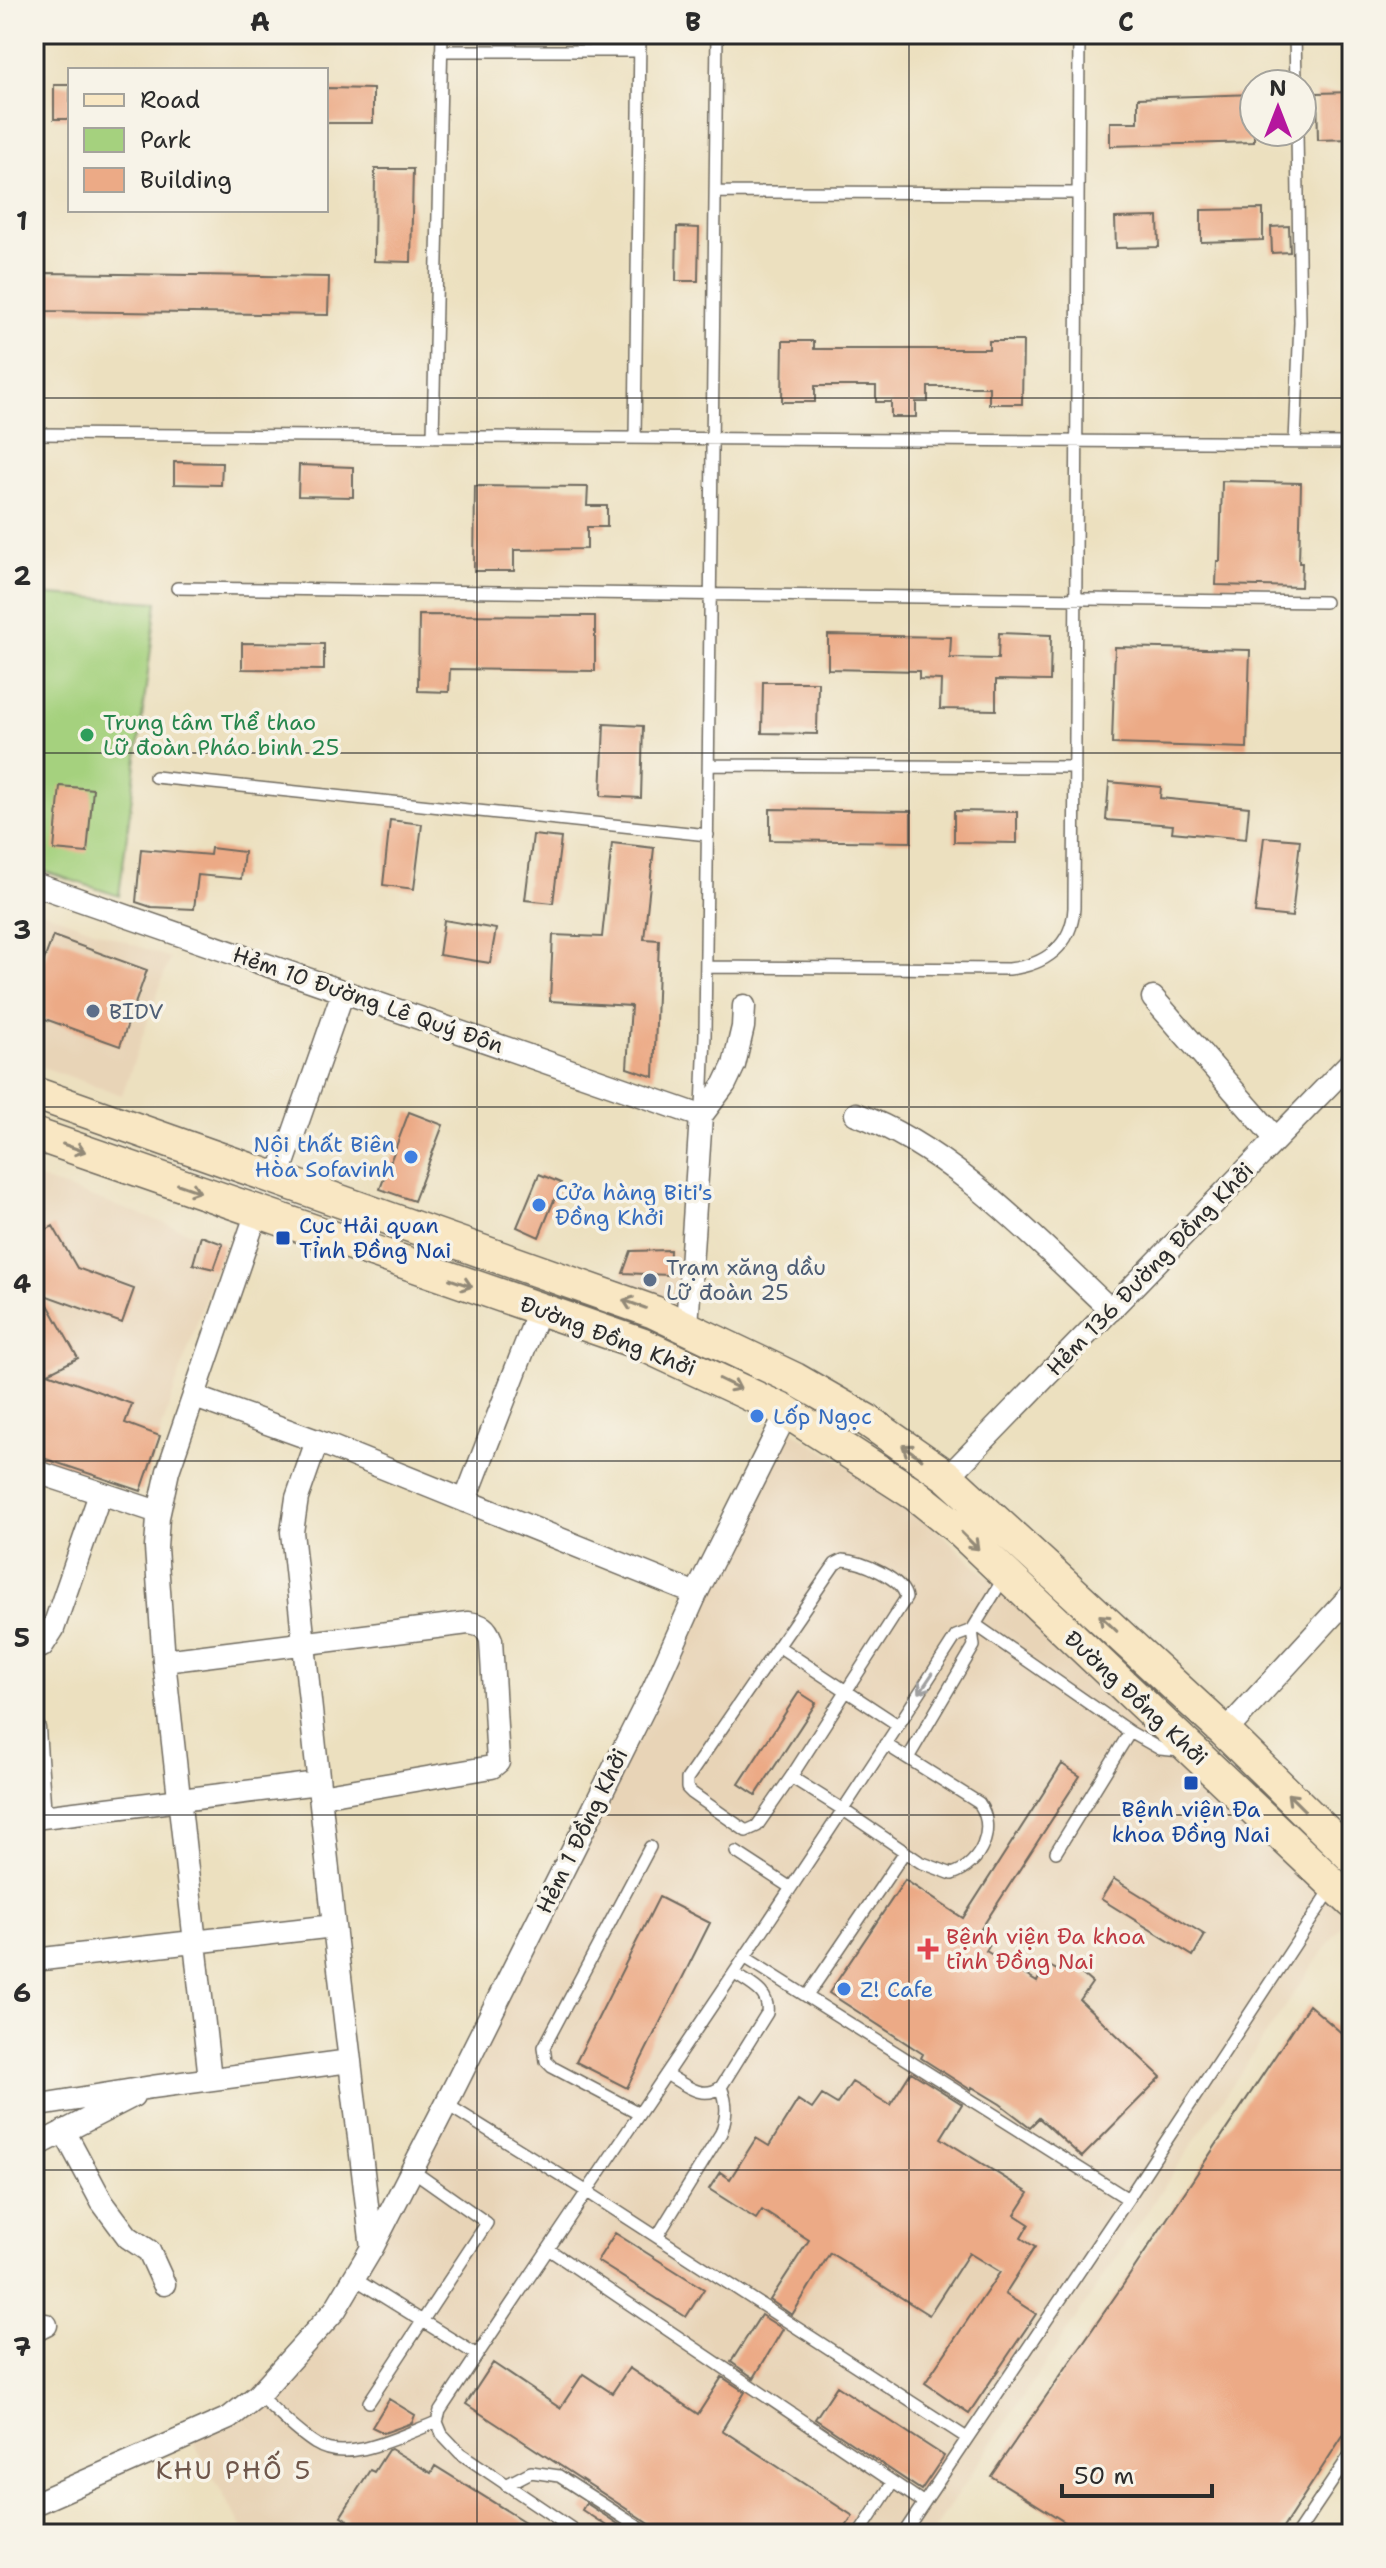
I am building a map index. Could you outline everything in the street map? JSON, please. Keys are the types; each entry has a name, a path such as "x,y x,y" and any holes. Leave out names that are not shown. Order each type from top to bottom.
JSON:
{"main road":[{"name":"Đường Đồng Khởi","path":"34,1093 654,1312 807,1386 868,1421 948,1477 1225,1732 1352,1857"},
{"path":"115,1162 127,1125"},
{"name":"Đường Đồng Khởi","path":"34,1134 641,1344 787,1412 916,1495 956,1527 1343,1893"},
{"path":"676,1360 687,1326"}],"street":[{"name":"Hẻm 10 Đường Lê Quý Đôn","path":"34,884 701,1116"},
{"path":"278,1178 343,992"},
{"path":"1153,998 1276,1139"},
{"path":"687,1326 701,1116 720,1092 734,1065 743,1027 744,1006"},
{"name":"Hẻm 136 Đường Đồng Khởi","path":"948,1477 1352,1061"},
{"path":"856,1114 899,1134 996,1203 1111,1310"},
{"path":"210,2079 178,1800 156,1548 158,1512 168,1471 257,1212"},
{"path":"465,1501 539,1310"},
{"path":"195,1397 317,1441 696,1594"},
{"name":"Hẻm 1 Đồng Khởi","path":"34,2504 229,2418 258,2395 335,2310 372,2248 446,2104 654,1688 696,1594 787,1412"},
{"path":"317,1441 293,1514 292,1532 372,2248"},
{"path":"34,1471 158,1512"},
{"path":"34,1649 42,1646 53,1629 100,1494"},
{"path":"1225,1732 1352,1594"},
{"path":"34,1729 37,1818 178,1800 319,1790 492,1767 498,1762 491,1640 487,1629 480,1625 468,1623 164,1661"},
{"path":"34,1960 334,1926"},
{"path":"34,2106 350,2061"},
{"path":"34,2147 152,2087"},
{"path":"64,2131 102,2202 128,2237 149,2251 164,2284"}],"lane":[{"path":"433,437 442,34"},
{"path":"635,438 640,34"},
{"path":"701,1116 708,835 717,34"},
{"path":"706,967 1025,967 1048,957 1064,942 1073,920 1079,34"},
{"path":"1295,34 1296,68"},
{"path":"441,51 640,51"},
{"path":"1295,442 1300,308 1297,148"},
{"path":"715,192 1078,193"},
{"path":"34,434 1352,443"},
{"path":"177,588 1325,602"},
{"path":"709,765 1075,767"},
{"path":"155,777 708,835"},
{"path":"843,1560 869,1566 902,1587 906,1598 902,1607 757,1826 746,1831 687,1788 687,1779 778,1646 835,1564 843,1560"},
{"path":"908,1758 974,1646 974,1628 1005,1576"},
{"path":"580,2534 452,2447 445,2440 437,2422 440,2411 746,1958 956,1636 974,1628"},
{"path":"974,1628 1160,1749 1194,1752"},
{"path":"778,1646 898,1725"},
{"path":"1056,1852 1130,1732"},
{"path":"791,1777 904,1853 942,1872 960,1871 969,1866 983,1844 989,1826 979,1803 885,1744"},
{"path":"639,2113 552,2067 546,2061 544,2047 650,1847"},
{"path":"736,1852 791,1888"},
{"path":"807,1996 904,1853"},
{"path":"903,2534 1128,2199 1343,1893"},
{"path":"746,1958 1128,2199"},
{"path":"666,2074 700,2093 714,2092 721,2087 767,2013 765,1994 735,1974"},
{"path":"657,2237 721,2133 727,2118 727,2101 721,2087"},
{"path":"446,2104 967,2438"},
{"path":"369,2402 487,2223 412,2170"},
{"path":"548,2249 924,2503"},
{"path":"355,2279 477,2355"},
{"path":"258,2395 317,2445 334,2451 356,2451 437,2422"},
{"path":"1297,2534 1352,2452"},
{"path":"506,2485 531,2472 559,2476 649,2534"},
{"path":"859,2534 893,2482"}],"shaded area":[{"name":"BIDV","path":"34,908 170,958 122,1095 34,1064"},
{"path":"34,1177 223,1244 141,1491 34,1455"},
{"name":"Trạm xăng dầu Lữ đoàn 25","path":"680,1250 678,1309 618,1287 631,1251"},
{"name":"Bệnh viện Đa khoa tỉnh Đồng Nai","path":"788,1428 914,1508 1349,1915 931,2534 246,2534 193,2442 339,2315"}],"green space":[{"name":"Trung tâm Thể thao Lữ đoàn Pháo binh 25","path":"34,594 157,602 119,896 34,868"}],"building":[{"path":"54,85 68,85 68,119 54,119"},
{"path":"328,88 373,89 373,123 328,123"},
{"path":"1352,92 1352,139 1318,140 1318,93"},
{"path":"1238,95 1238,142 1110,146 1110,122 1138,122 1138,98"},
{"path":"375,169 413,169 411,262 374,261"},
{"path":"1263,209 1263,240 1201,242 1201,210"},
{"path":"1158,217 1159,247 1116,248 1115,218"},
{"path":"1289,226 1290,252 1272,253 1271,227"},
{"path":"677,227 699,228 698,281 676,281"},
{"path":"46,273 329,277 328,315 45,311"},
{"path":"783,341 814,341 814,349 989,349 989,341 1023,341 1022,404 989,404 989,387 928,387 928,402 916,402 916,417 891,417 891,402 876,402 876,386 815,386 815,402 782,402"},
{"path":"174,462 222,463 221,485 174,484"},
{"path":"299,465 353,467 353,497 298,496"},
{"path":"1222,481 1301,483 1301,587 1216,585 1217,561 1220,561"},
{"path":"475,486 588,487 587,506 607,506 607,527 587,527 587,549 514,550 514,571 474,571"},
{"path":"419,615 595,616 595,671 450,669 449,692 418,691"},
{"path":"999,633 1051,635 1050,681 996,680 996,710 940,709 941,680 919,679 919,671 828,669 828,635 951,637 950,658 998,659"},
{"path":"242,643 324,644 324,670 242,669"},
{"path":"1115,647 1250,650 1247,748 1112,744"},
{"path":"763,682 818,682 817,734 762,733"},
{"path":"604,724 643,726 641,798 601,796"},
{"path":"1109,782 1161,787 1160,798 1249,807 1246,839 1172,832 1173,825 1106,820"},
{"path":"60,786 93,789 87,853 54,850"},
{"path":"770,809 911,811 911,842 770,840"},
{"path":"954,811 1017,812 1017,843 954,842"},
{"path":"390,820 422,824 414,889 383,885"},
{"path":"533,835 561,838 553,903 525,900"},
{"path":"1264,837 1300,840 1292,917 1255,913"},
{"path":"612,843 654,848 644,939 659,940 654,1077 627,1068 631,1006 550,1001 553,935 602,937"},
{"path":"211,848 244,852 241,879 198,875 194,909 151,907 136,902 141,849 210,855"},
{"path":"444,920 496,929 490,963 439,955"},
{"path":"53,936 147,970 120,1046 34,1015 34,987"},
{"path":"409,1112 443,1125 414,1201 380,1189"},
{"path":"539,1174 561,1183 539,1237 517,1227"},
{"path":"53,1226 77,1268 134,1289 122,1323 42,1294 78,1358 48,1373 132,1404 125,1423 160,1436 141,1491 34,1455 34,1237"},
{"path":"201,1236 223,1244 214,1269 193,1264"},
{"path":"670,1250 669,1275 623,1273 631,1251"},
{"path":"799,1692 816,1703 756,1795 739,1784"},
{"path":"1062,1764 1080,1776 981,1929 994,1938 986,1951 1037,1982 1045,1964 1061,1972 1067,1961 1092,1983 1080,2000 1161,2077 1082,2157 1039,2118 1030,2127 1000,2104 972,2087 971,2090 921,2058 923,2054 829,1993 905,1880 963,1918"},
{"path":"1114,1879 1205,1935 1193,1956 1101,1899"},
{"path":"659,1897 710,1923 627,2088 576,2062"},
{"path":"1309,2005 1352,2042 1352,2440 1344,2434 1279,2534 1084,2534 991,2476 1123,2285"},
{"path":"911,2072 962,2104 941,2138 1029,2193 1015,2215 1029,2224 1021,2238 1035,2247 1005,2294 1036,2314 969,2413 925,2383 1000,2272 969,2253 929,2315 830,2253 792,2315 770,2300 809,2240 762,2210 756,2219 709,2189 720,2172 730,2179 756,2138 769,2146 798,2100 812,2109 822,2095 837,2104 852,2082 890,2105"},
{"path":"615,2233 704,2289 686,2317 597,2261"},
{"path":"761,2315 783,2329 754,2378 731,2362"},
{"path":"493,2363 560,2408 583,2374 612,2393 629,2368 698,2414 722,2377 745,2392 722,2430 853,2516 841,2534 657,2534 654,2527 466,2404"},
{"path":"837,2386 944,2456 921,2490 815,2419"},
{"path":"389,2399 415,2415 412,2423 384,2433 372,2427"},
{"path":"391,2449 431,2473 435,2466 525,2522 518,2534 353,2534 343,2528 348,2520 341,2516 370,2470 374,2472"},
{"path":"586,2503 633,2534 619,2534 582,2510"}],"place":[{"name":"Trung tâm Thể thao Lữ đoàn Pháo binh 25","path":"87,735"},
{"name":"BIDV","path":"93,1011"},
{"name":"Nội thất Biên Hòa Sofavinh","path":"411,1157"},
{"name":"Cửa hàng Biti's Đồng Khởi","path":"539,1205"},
{"name":"Cục Hải quan Tỉnh Đồng Nai","path":"283,1238"},
{"name":"Trạm xăng dầu Lữ đoàn 25","path":"650,1280"},
{"name":"Lốp Ngọc","path":"757,1416"},
{"name":"Bệnh viện Đa khoa Đồng Nai","path":"1191,1783"},
{"name":"Bệnh viện Đa khoa tỉnh Đồng Nai","path":"928,1949"},
{"name":"Z! Cafe","path":"844,1989"}],"district":[{"name":"KHU PHỐ 5","path":"234,2469"}]}
